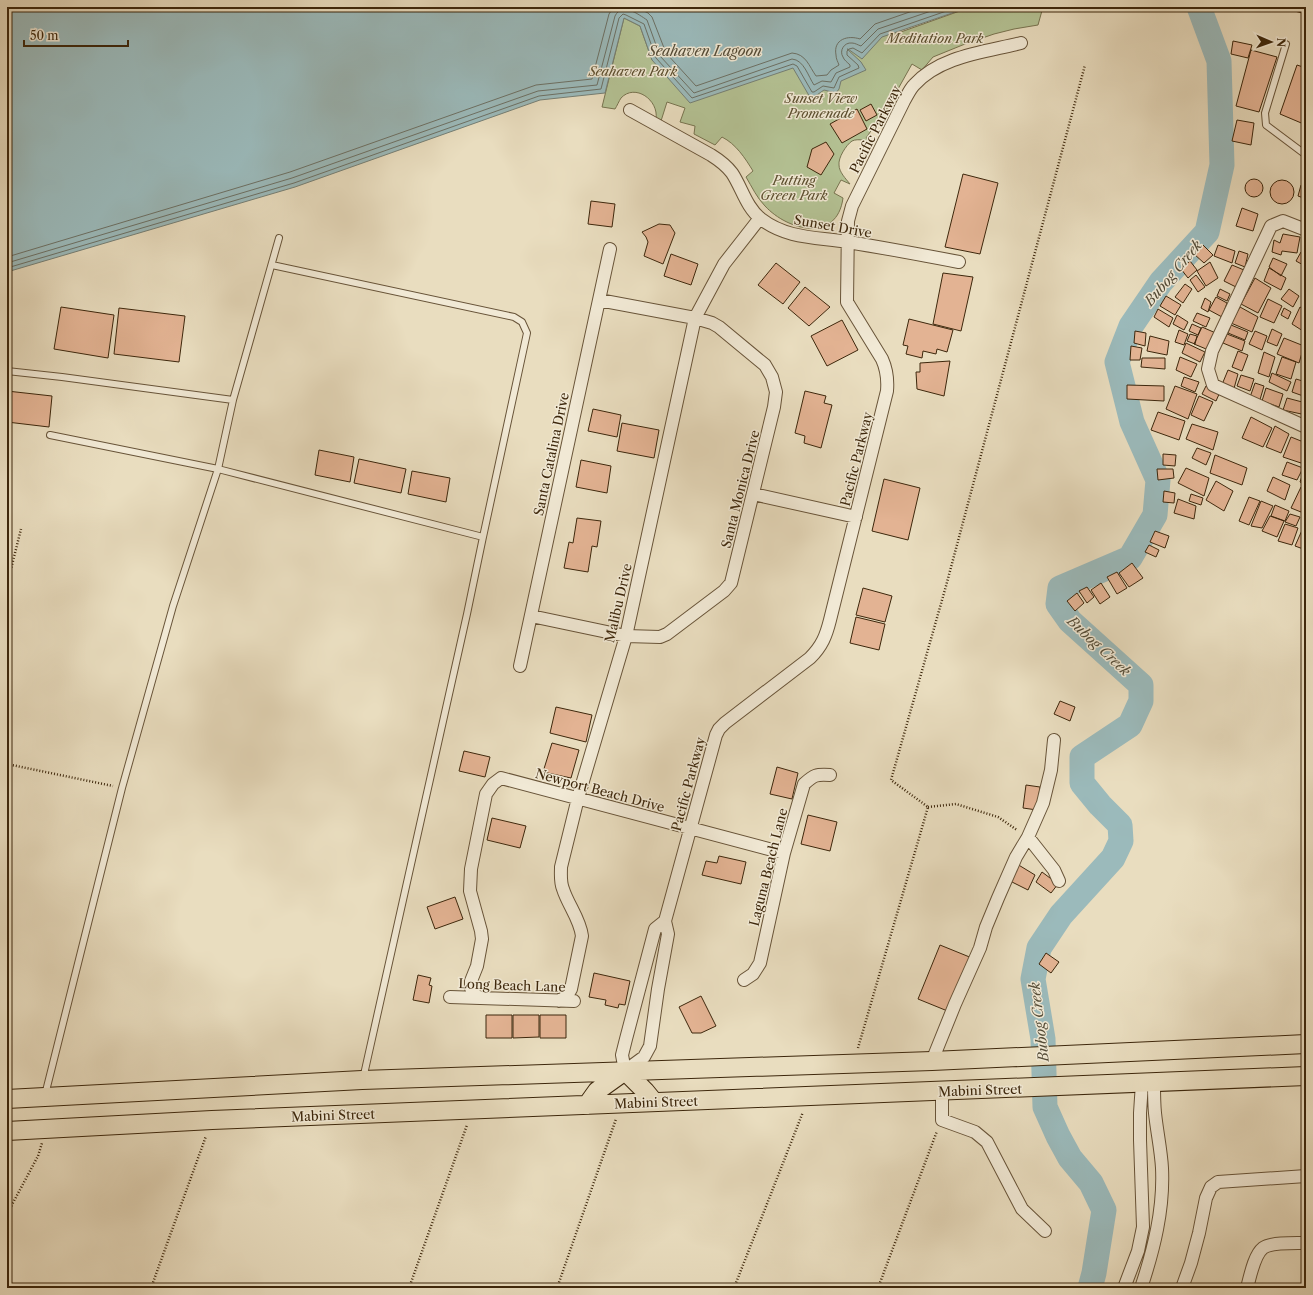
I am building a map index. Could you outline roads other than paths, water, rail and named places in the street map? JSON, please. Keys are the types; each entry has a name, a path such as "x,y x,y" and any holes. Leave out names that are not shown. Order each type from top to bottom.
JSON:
{"main road":[{"path":"7,1099 362,1080 854,1064 1306,1044"},
{"path":"625,1071 654,1102"},
{"path":"587,1105 597,1091 625,1071"},
{"name":"Mabini Street","path":"7,1131 212,1120 1038,1088 1306,1076"}],"street":[{"name":"Pacific Parkway","path":"665,921 655,930 622,1056 625,1071 644,1057 650,1046 668,934 665,921 712,744 719,729 725,723 810,658 819,648 826,635 830,620 887,391 888,379 886,368 882,359 847,302 848,221 852,206 904,101 913,86 925,75 942,65 960,58 1021,43"},
{"name":"Sunset Drive","path":"630,110 722,162 732,173 749,205 760,218 775,228 793,235 848,242 959,262"},
{"name":"Malibu Drive","path":"559,1001 567,996 571,989 582,936 581,928 562,888 560,877 561,867 578,798 626,636 694,318 724,264 760,218"},
{"path":"1306,230 1283,221 1272,226 1212,351 1208,369 1213,385 1306,427"},
{"name":"Santa Catalina Drive","path":"520,666 610,249"},
{"name":"Santa Monica Drive","path":"530,616 626,636 660,637 667,634 724,591 731,583 774,407 776,392 772,377 765,365 720,327 694,318 599,300"},
{"path":"753,494 856,517"},
{"path":"932,1061 980,948 986,927 998,898 1016,857 1028,838 1043,803 1050,770 1054,740"},
{"name":"Laguna Beach Lane","path":"744,980 753,974 760,963 784,853 804,784 812,777 819,774 830,775"},
{"name":"Newport Beach Drive","path":"480,998 474,994 471,988 471,981 477,966 482,939 470,891 471,869 486,794 493,784 501,778 784,853"},
{"path":"1028,838 1054,870 1059,881"},
{"name":"Long Beach Lane","path":"450,997 574,1001"},
{"path":"634,1009 654,1014"},
{"path":"1124,1288 1138,1251 1143,1227 1140,1113 1148,1083"},
{"path":"1141,1288 1151,1255 1162,1194 1162,1168 1155,1112 1148,1083"},
{"path":"942,1091 942,1120 975,1132 987,1142 1022,1209 1045,1231"},
{"path":"1182,1288 1191,1263 1206,1198 1211,1186 1218,1182 1306,1176"},
{"path":"1247,1288 1259,1252 1264,1247 1270,1245 1306,1243"}],"lane":[{"path":"1286,44 1265,113 1266,125 1306,155"},
{"path":"44,1097 122,788 173,606 218,469 233,400 279,238"},
{"path":"272,265 514,318 522,322 526,333 468,614 362,1080"},
{"path":"7,371 233,400"},
{"path":"50,435 218,469 483,537"}],"water":[{"name":"Seahaven Lagoon","path":"7,7 970,7 882,37 862,59 847,49 861,62 866,70 841,81 839,89 836,93 824,90 811,99 793,68 690,103 652,60 640,26 624,18 605,93 540,100 295,187 7,272"}],"waterway":[{"name":"Bubog Creek","path":"1090,1288 1094,1273 1104,1210 1091,1183 1070,1158 1045,1107 1043,1039 1033,979 1039,948 1061,915 1113,858 1121,841 1120,825 1100,805 1082,783 1082,757 1130,725 1141,701 1141,685 1070,621 1058,604 1060,588 1130,558 1155,515 1158,480 1132,422 1117,362 1131,326 1161,282 1207,232 1222,165 1219,61 1199,7"}],"park label":[{"name":"Meditation Park","path":"935,38"},
{"name":"Seahaven Park","path":"633,71"},
{"name":"Sunset View Promenade","path":"821,106"},
{"name":"Putting Green Park","path":"794,188"}]}
